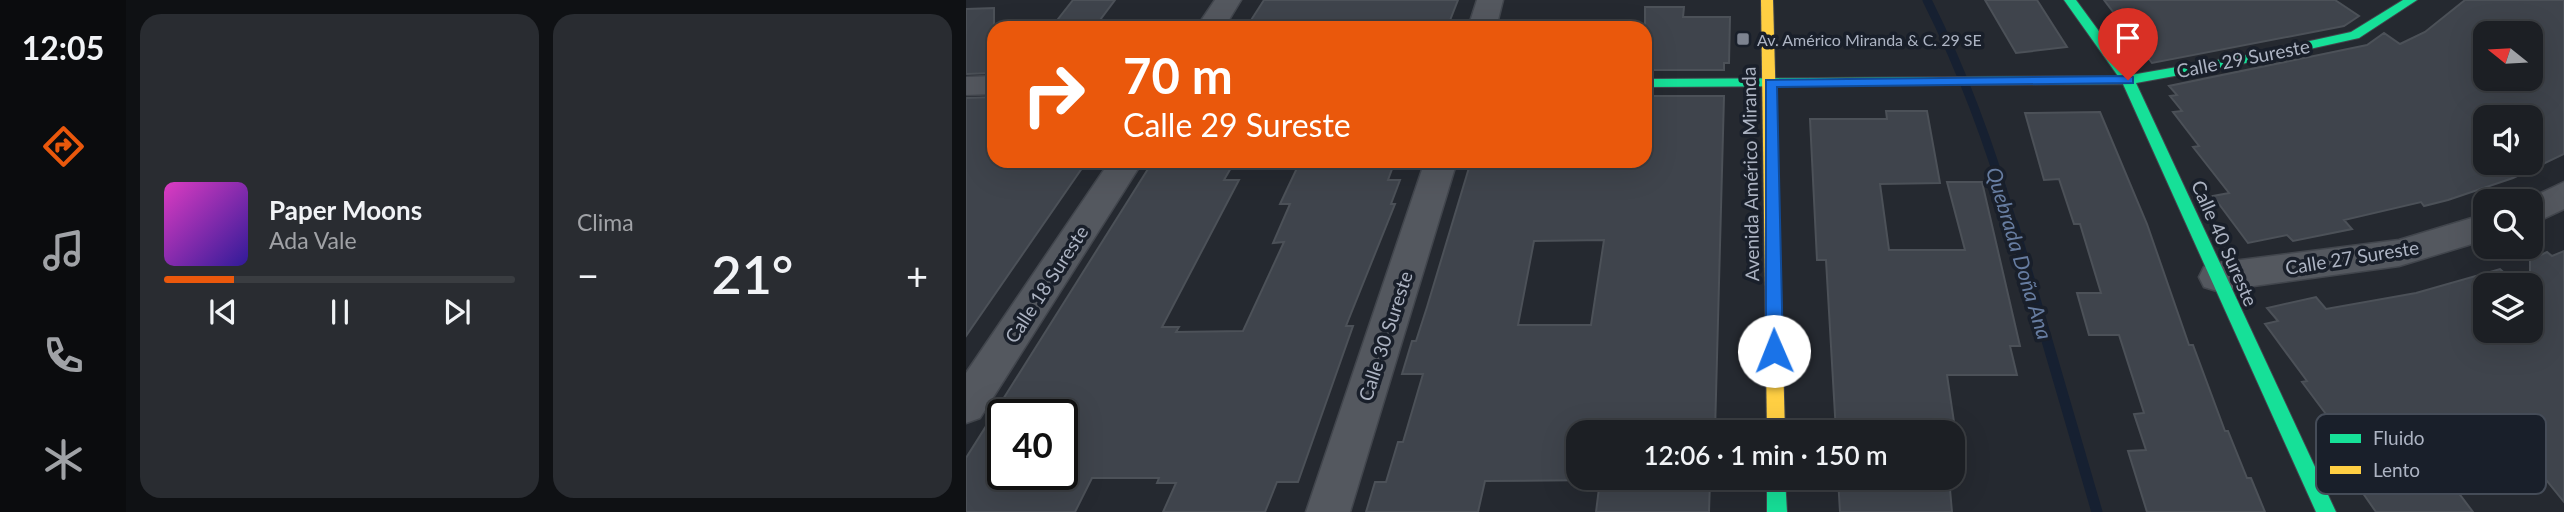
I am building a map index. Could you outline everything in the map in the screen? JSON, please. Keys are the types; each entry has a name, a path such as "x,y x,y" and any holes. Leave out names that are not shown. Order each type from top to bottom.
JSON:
{"street":[{"path":"1214,21 1228,0"},
{"path":"1484,21 1490,0"},
{"name":"Avenida Américo Miranda","path":"1767,0 1776,420"},
{"name":"Calle 40 Sureste","path":"2070,0 2128,80 2316,490"},
{"name":"Calle 29 Sureste","path":"1652,83 2128,80 2246,59 2355,35 2411,0"},
{"path":"966,86 987,86"},
{"name":"Calle 18 Sureste","path":"966,406 1122,168"},
{"name":"Calle 30 Sureste","path":"1328,512 1439,168"},
{"path":"2543,206 2564,194"},
{"name":"Calle 27 Sureste","path":"2217,277 2399,253 2473,231"},
{"path":"1776,490 1777,512"},
{"name":"Calle 40 Sureste","path":"2318,494 2326,512"}],"building":[{"path":"1073,0 1115,0 1099,21 1056,21"},
{"path":"1264,0 1458,0 1450,21 1250,21"},
{"path":"1985,0 2037,0 2067,47 2016,53"},
{"path":"2104,0 2335,0 2359,16 2344,26 2152,63"},
{"path":"2465,0 2564,0 2564,154 2543,164 2543,105 2473,105 2473,175 2519,175 2480,189 2473,189 2473,192 2448,200 2424,206 2421,202 2344,220 2352,229 2293,241 2287,235 2248,243 2213,196 2229,193 2193,147 2199,146 2173,112 2182,111 2170,96 2177,95 2169,86 2367,45 2384,33 2400,44 2425,32"},
{"path":"1645,7 1684,7 1683,17 1730,17 1729,63 1724,63 1724,70 1652,70 1652,21 1645,21"},
{"path":"994,8 994,21 987,21 987,73 966,74 966,9"},
{"path":"1652,96 1724,96 1715,420 1566,420 1566,480 1485,481 1478,512 1366,512 1375,482 1386,482 1398,442 1403,442 1423,374 1402,374 1412,341 1416,341 1469,168 1652,168","holes":["1604,240 1591,325 1518,325 1534,241"]},
{"path":"987,97 987,168 1082,168 966,336 966,98"},
{"path":"1886,111 1927,111 1940,183 1880,184 1889,250 1965,250 1947,182 1982,182 2020,346 2010,346 2017,375 1947,375 1954,420 1835,420 1826,260 1817,260 1810,119 1887,119"},
{"path":"2100,112 2147,224 2189,345 2193,345 2225,431 2228,431 2247,478 2251,478 2265,512 2147,512 2128,451 2146,450 2134,414 2144,413 2119,335 2089,335 2077,293 2101,293 2080,224 2074,224 2059,179 2044,180 2025,113"},
{"path":"1149,168 1231,168 1224,180 1239,180 1162,327 1179,327 1176,332 1243,331 1284,242 1273,243 1290,204 1280,204 1297,168 1392,168 1388,180 1400,180 1391,204 1395,204 1346,326 1353,326 1298,482 1277,482 1265,512 1163,512 1176,483 1157,483 1159,478 1092,478 1075,512 966,512 966,458 987,425 987,490 1078,490 1078,399 1003,399"},
{"path":"2564,251 2564,502 2546,480 2546,414 2326,414 2302,382 2307,381 2265,324 2278,321 2267,308 2316,297 2326,309 2416,293 2473,277 2473,343 2543,343 2543,273 2530,273 2530,260 2543,259 2543,254 2547,252 2552,256"},
{"path":"2500,269 2504,273 2486,273"},
{"path":"1599,490 1710,490 1709,512 1596,512"},
{"path":"1839,490 1950,490 1952,512 1840,512"},
{"path":"2363,494 2460,494 2473,512 2376,512"}],"waterway":[{"name":"Quebrada Doña Ana","path":"1927,0 1975,111 2013,225"},
{"name":"Quebrada Doña Ana","path":"2013,224 2097,512"}],"traffic: fast":[{"path":"2070,0 2128,80 2316,490"},
{"path":"1652,83 2128,80 2246,59 2355,35 2411,0"},
{"path":"1776,490 1777,512"},
{"path":"2318,494 2326,512"}],"traffic: slow":[{"path":"1767,0 1776,420"}],"place":[{"name":"Av. Américo Miranda & C. 29 SE","path":"1743,39"}],"route":[{"path":"1774,351 1770,83 2128,80"}]}
